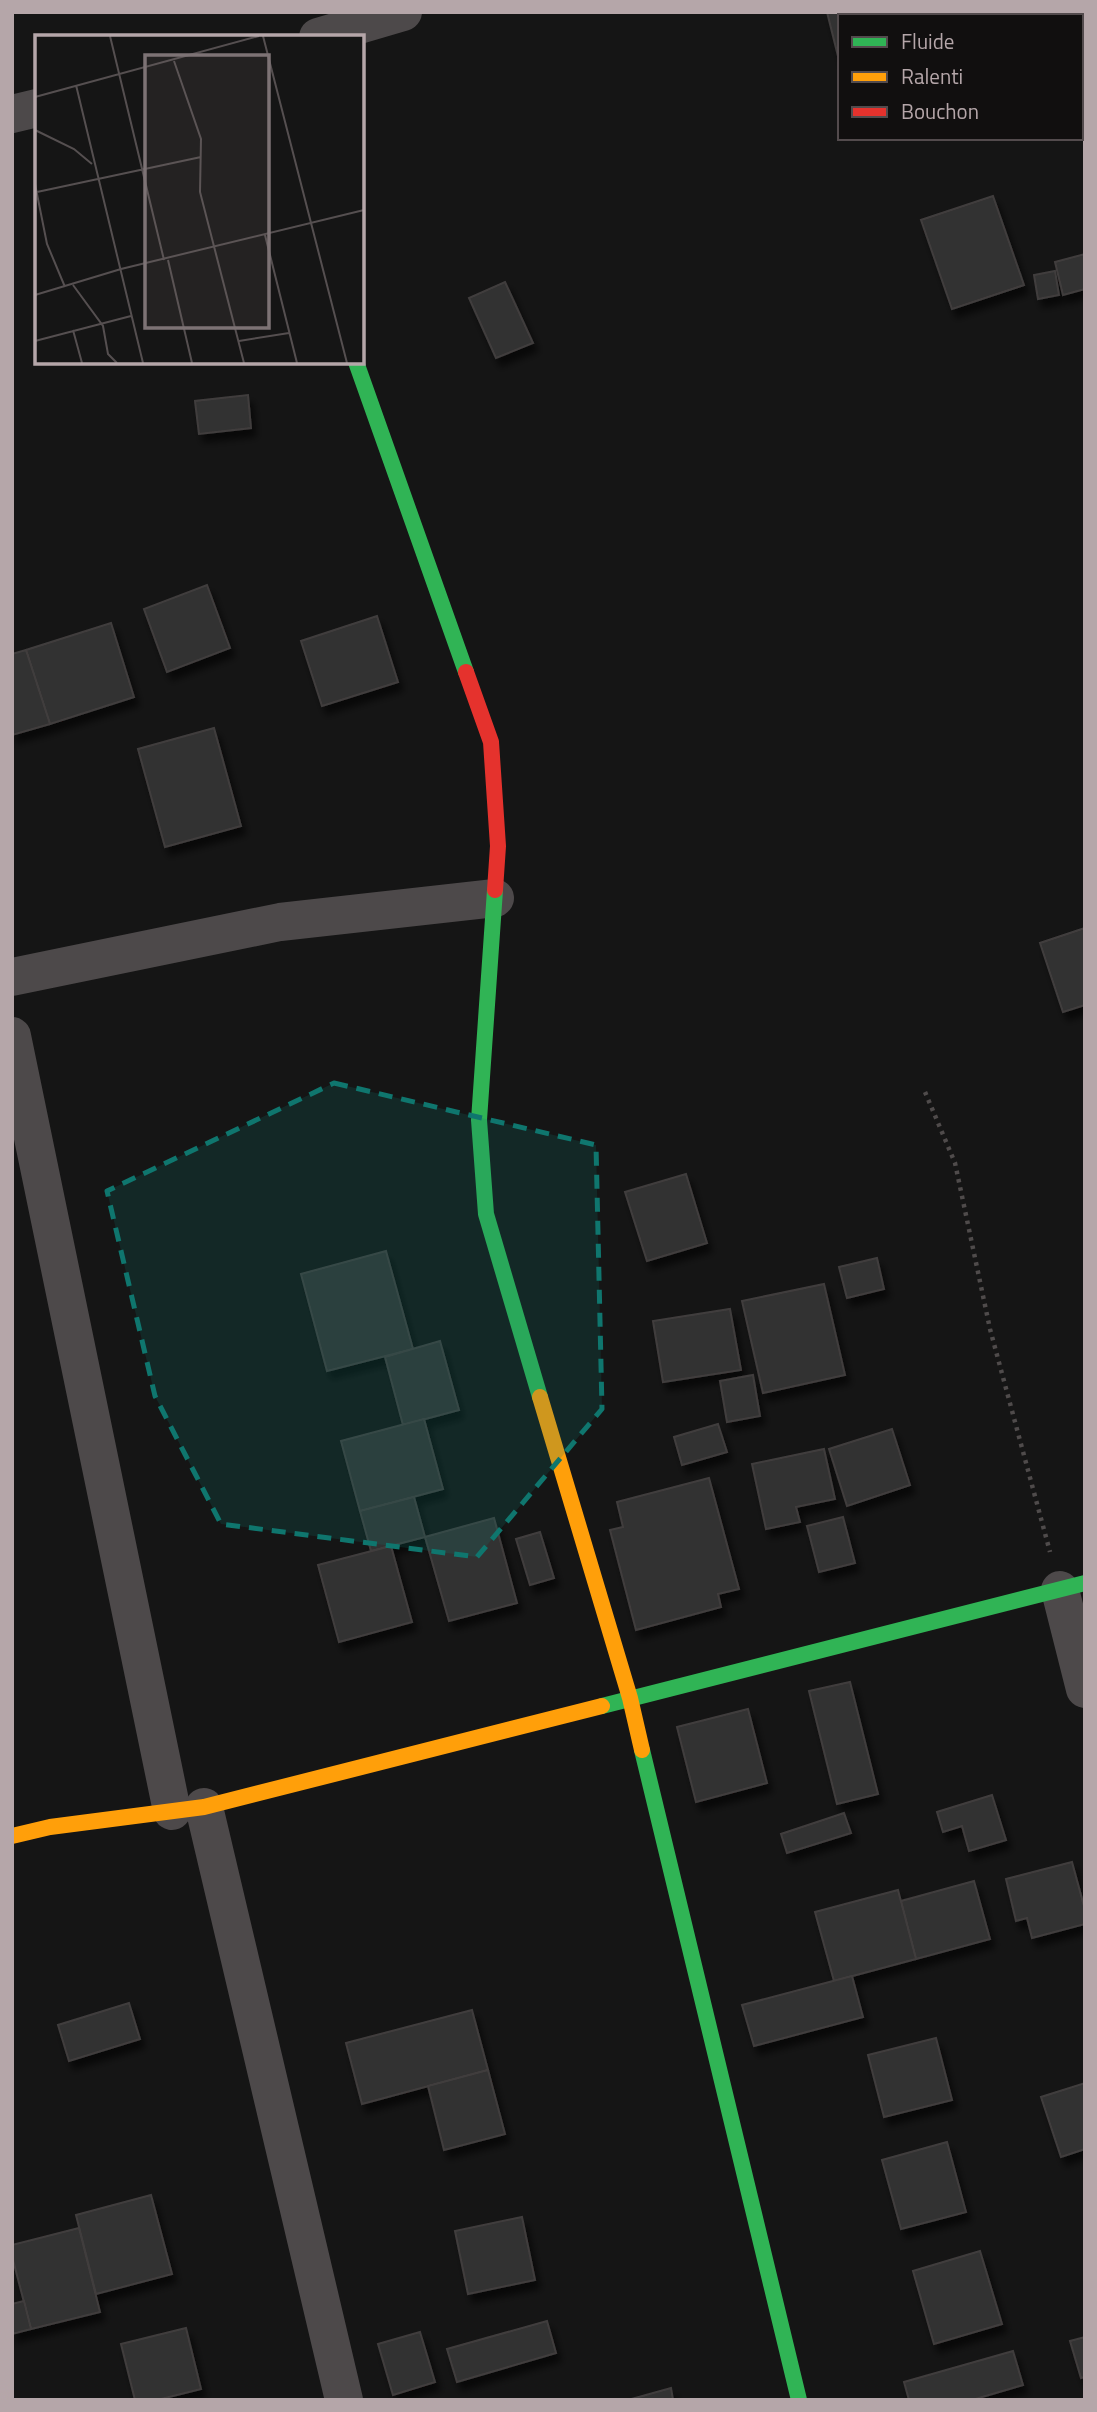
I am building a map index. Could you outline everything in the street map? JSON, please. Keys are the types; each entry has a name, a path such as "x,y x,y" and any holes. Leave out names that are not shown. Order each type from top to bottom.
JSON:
{"street":[{"path":"325,35 403,12"},
{"path":"12,114 35,108"},
{"path":"357,364 491,742 498,846 479,1120 486,1213 630,1698 799,2400"},
{"path":"12,977 280,922 495,898"},
{"path":"12,1036 188,1809 344,2400"},
{"path":"12,1836 50,1827 188,1809 1073,1587 1085,1689"}],"path":[{"path":"925,1091 956,1163 990,1329 1073,1587"}],"highlighted area":[{"path":"334,1083 596,1145 602,1409 477,1557 221,1524 155,1396 107,1191"}],"building":[{"path":"827,12 905,12 838,14 838,56"},
{"path":"991,12 1066,14 992,14"},
{"path":"993,196 1024,285 952,309 921,220"},
{"path":"1085,254 1085,289 1063,295 1055,262"},
{"path":"1055,271 1059,295 1038,299 1034,275"},
{"path":"505,282 533,343 496,358 469,298"},
{"path":"248,395 251,428 199,434 195,401"},
{"path":"207,585 230,648 167,672 144,609"},
{"path":"377,616 398,682 322,706 301,641"},
{"path":"111,623 134,697 50,724 26,650"},
{"path":"26,650 50,724 12,735 12,654"},
{"path":"214,728 241,826 165,847 138,749"},
{"path":"1085,928 1085,1005 1063,1012 1040,943"},
{"path":"686,1174 707,1243 647,1261 625,1192"},
{"path":"386,1251 413,1349 327,1371 301,1274"},
{"path":"877,1258 884,1289 847,1298 839,1267"},
{"path":"824,1284 845,1375 763,1393 742,1301"},
{"path":"730,1309 741,1370 663,1382 653,1321"},
{"path":"440,1341 459,1410 403,1425 385,1357"},
{"path":"753,1375 760,1416 727,1422 720,1381"},
{"path":"424,1419 443,1489 360,1511 341,1441"},
{"path":"718,1424 727,1452 682,1465 674,1437"},
{"path":"892,1429 910,1485 847,1506 829,1449"},
{"path":"824,1449 835,1499 796,1507 800,1522 766,1529 752,1464"},
{"path":"709,1478 739,1589 718,1594 721,1607 636,1630 610,1530 623,1527 617,1502"},
{"path":"414,1497 425,1537 371,1551 360,1511"},
{"path":"843,1517 855,1563 819,1572 807,1526"},
{"path":"494,1518 517,1603 449,1621 425,1537"},
{"path":"540,1532 554,1578 530,1585 516,1539"},
{"path":"391,1546 412,1622 339,1642 318,1565"},
{"path":"850,1682 878,1794 837,1804 809,1691"},
{"path":"748,1709 767,1783 696,1802 677,1727"},
{"path":"992,1795 1006,1840 969,1851 962,1826 943,1832 937,1812"},
{"path":"844,1813 851,1833 787,1853 781,1834"},
{"path":"1072,1862 1085,1910 1085,1924 1032,1938 1027,1918 1016,1921 1006,1879"},
{"path":"974,1881 990,1939 916,1959 901,1901"},
{"path":"898,1890 916,1959 834,1981 815,1912"},
{"path":"852,1976 863,2017 754,2046 742,2005"},
{"path":"129,2003 140,2039 69,2061 58,2025"},
{"path":"472,2010 488,2070 362,2104 346,2043"},
{"path":"936,2038 952,2100 884,2117 868,2055"},
{"path":"488,2070 505,2134 444,2150 428,2086"},
{"path":"1085,2083 1085,2149 1061,2157 1041,2097"},
{"path":"947,2142 966,2212 901,2229 882,2160"},
{"path":"151,2195 172,2274 96,2294 76,2215"},
{"path":"522,2217 535,2280 468,2294 455,2231"},
{"path":"79,2228 100,2312 31,2329 12,2256 12,2245"},
{"path":"980,2251 1002,2324 934,2344 913,2271"},
{"path":"24,2301 31,2329 12,2334 12,2304"},
{"path":"547,2321 556,2353 457,2382 447,2349"},
{"path":"186,2328 201,2389 157,2400 135,2400 121,2344"},
{"path":"420,2332 435,2382 393,2395 378,2344"},
{"path":"1085,2337 1085,2377 1081,2378 1070,2341"},
{"path":"1013,2351 1023,2385 972,2400 909,2400 904,2382"},
{"path":"671,2388 673,2400 628,2400"}],"traffic: fast":[{"path":"357,364 466,672"},
{"path":"495,890 479,1120 486,1214 540,1397"},
{"path":"602,1706 1085,1583"},
{"path":"642,1750 799,2400"}],"traffic: slow":[{"path":"540,1397 630,1698 642,1750"},
{"path":"12,1836 50,1827 204,1807 602,1706"}],"traffic: jam":[{"path":"466,672 491,742 498,846 495,890"}]}
